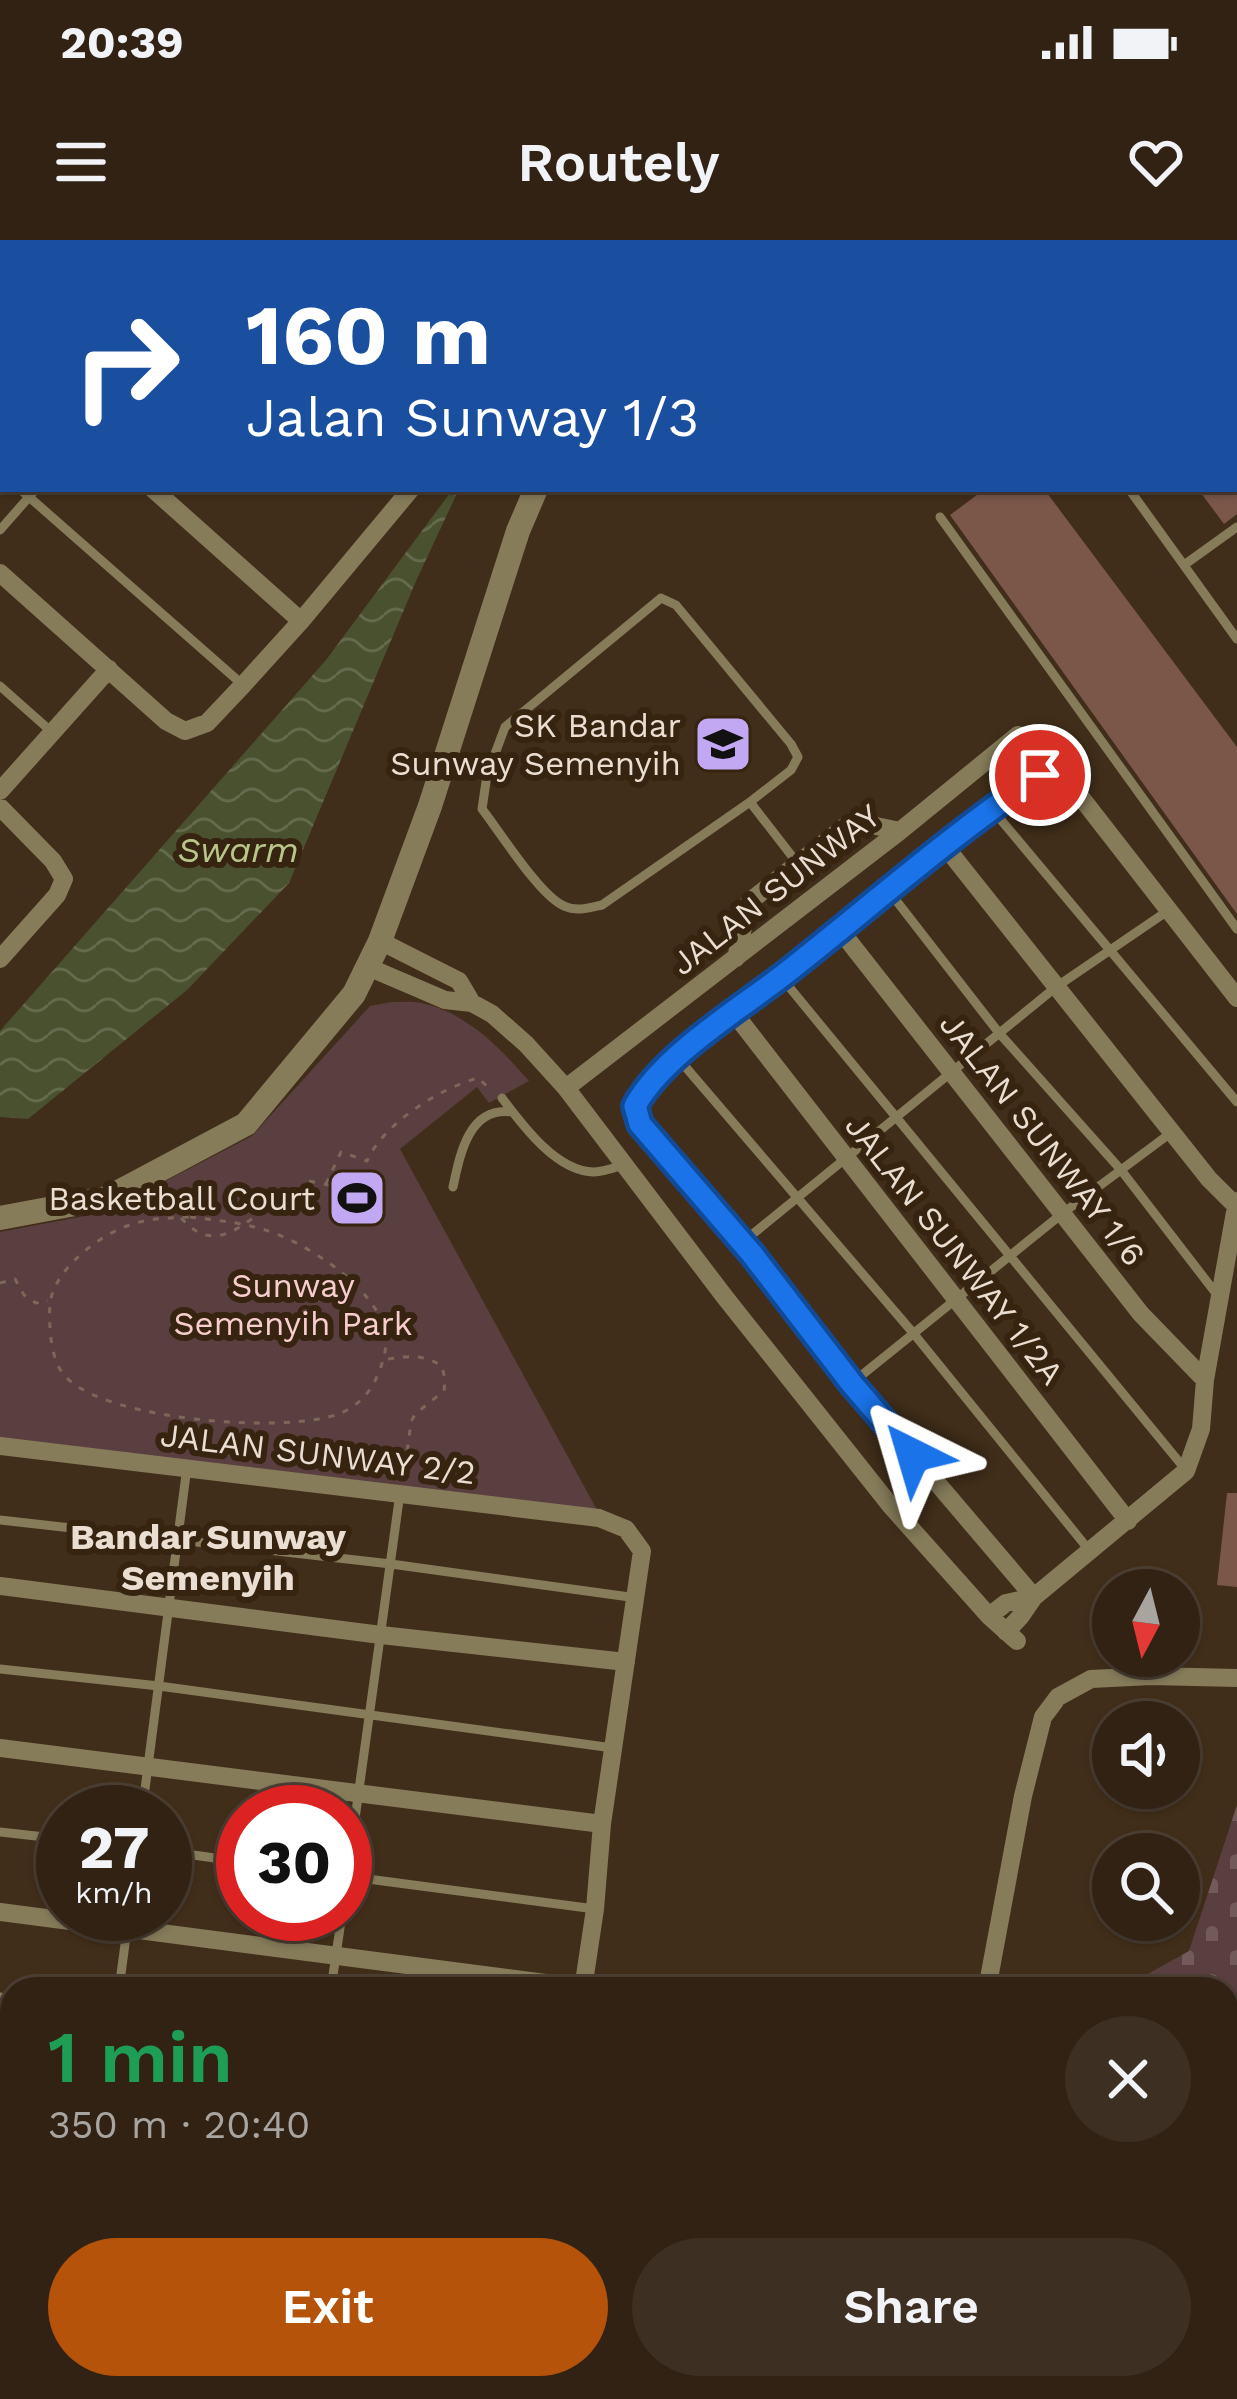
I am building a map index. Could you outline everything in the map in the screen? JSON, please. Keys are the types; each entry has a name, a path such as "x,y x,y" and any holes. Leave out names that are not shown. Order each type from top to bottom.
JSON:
{"street":[{"path":"155,492 301,621"},
{"path":"0,573 166,721 185,731 207,723 243,686 405,492"},
{"path":"0,1218 107,1198 246,1124 354,994 380,941 430,806 535,492"},
{"path":"0,791 109,669"},
{"name":"JALAN SUNWAY","path":"566,1088 900,831 1018,734"},
{"path":"1034,1597 640,1124 635,1106 677,1057 991,808 1040,775 1069,782 1237,998"},
{"path":"0,959 57,895 64,879 53,861 4,818"},
{"path":"736,958 749,902 852,821 900,831"},
{"path":"368,967 446,1000 472,1003 526,1044 566,1088 890,1505 1012,1636 1034,1597 1186,1471 1201,1429 1236,1203 1209,1179 944,845"},
{"name":"JALAN SUNWAY 1/6","path":"840,930 1141,1314 1205,1380"},
{"path":"380,941 459,981 472,1003"},
{"name":"JALAN SUNWAY 1/2A","path":"734,1013 1128,1521"},
{"name":"JALAN SUNWAY 2/2","path":"0,1446 402,1486 599,1519 626,1529 642,1551 637,1598"},
{"path":"0,1586 626,1662"},
{"path":"989,1616 1006,1603 1034,1597"},
{"path":"586,1977 602,1824 637,1598"},
{"path":"989,1977 1023,1796 1043,1717 1058,1696 1090,1679 1237,1678"},
{"path":"0,1748 288,1785"},
{"path":"372,1796 602,1824"},
{"path":"0,1912 36,1915"},
{"path":"192,1932 491,1977"}],"lane":[{"path":"0,530 28,492 243,686"},
{"path":"1132,492 1237,639"},
{"path":"940,518 1237,929"},
{"path":"1184,565 1237,526"},
{"path":"662,598 676,605 798,758 791,770 750,802 602,905 584,910 565,907 547,895 482,809 487,776 505,727 662,598"},
{"path":"0,686 53,733"},
{"path":"750,802 799,865"},
{"path":"991,808 1237,1102"},
{"path":"889,890 999,1033 1121,1170 1221,1299"},
{"path":"742,1243 1056,987 1169,910"},
{"path":"781,977 1186,1471"},
{"path":"677,1057 914,1334 1090,1552"},
{"path":"502,1098 559,1162 598,1173 623,1165"},
{"path":"453,1187 467,1136 488,1114 512,1112"},
{"path":"852,1384 1063,1213 1172,1132"},
{"path":"146,1785 187,1467"},
{"path":"359,1785 402,1486"},
{"path":"0,1520 391,1564 637,1598"},
{"path":"0,1669 613,1748"},
{"path":"0,1832 36,1836"},
{"path":"372,1879 595,1909"},
{"path":"121,1977 125,1941"},
{"path":"333,1977 338,1941"}],"path":[{"path":"326,1184 340,1152 367,1161 395,1125 460,1083 478,1078 502,1098"},
{"path":"182,1218 197,1231 229,1234 274,1203 295,1196 309,1181 333,1186"},
{"path":"154,1219 246,1225 315,1254 350,1280 374,1308 383,1324 385,1359 368,1393 353,1407 337,1415 253,1426 118,1404 64,1377 53,1352 50,1301 58,1281 104,1236 154,1219"},
{"path":"0,1283 15,1279 24,1295 36,1303 50,1301"},
{"path":"385,1359 415,1355 431,1359 442,1366 445,1380 444,1391 411,1422 402,1486"}],"green space":[{"name":"Sunway Semenyih Park","path":"421,1003 453,1014 494,1044 529,1081 489,1103 477,1087 400,1149 597,1510 0,1439 0,1232 106,1212 252,1136 370,1006"},
{"path":"1237,1805 1237,1977 1142,1977 1189,1951 1192,1941 1200,1941 1200,1918"}],"water":[{"name":"Swarm","path":"451,492 458,492 289,883 187,990 28,1119 0,1117 0,1031 326,660"}],"building":[{"path":"981,492 1046,492 1237,747 1237,914 950,515"},
{"path":"1200,492 1237,492 1237,514 1224,524"},
{"path":"1227,1493 1237,1493 1237,1587 1217,1585"}],"place":[{"name":"SK Bandar Sunway Semenyih","path":"723,744"},
{"name":"Basketball Court","path":"357,1198"}],"district":[{"name":"Bandar Sunway Semenyih","path":"208,1556"}],"route":[{"path":"913,1455 752,1254 640,1124 635,1106 677,1057 981,815 1040,775"}]}
